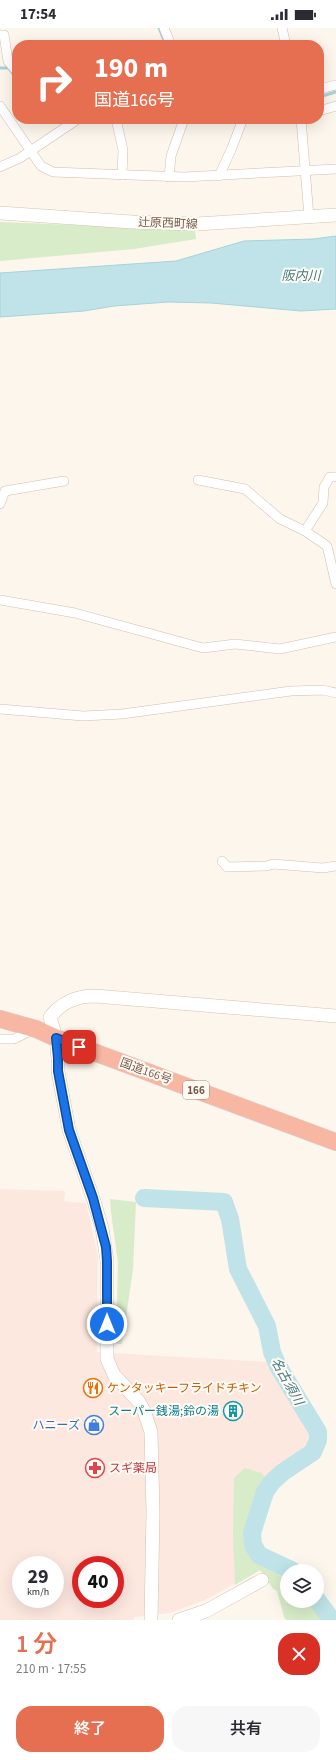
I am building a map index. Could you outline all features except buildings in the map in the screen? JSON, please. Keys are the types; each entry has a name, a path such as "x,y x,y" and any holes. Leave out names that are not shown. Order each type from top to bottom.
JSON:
{"highway":[{"name":"国道166号","path":"0,1019 36,1029 56,1038 336,1142"}],"street":[{"path":"164,28 169,40"},
{"path":"282,28 285,40"},
{"path":"0,35 4,35 8,61 12,66"},
{"path":"324,88 336,85"},
{"path":"0,106 12,123"},
{"path":"324,110 336,106"},
{"path":"12,124 41,166 49,171 169,177 219,176 336,169"},
{"path":"0,166 20,158 71,124"},
{"path":"117,124 123,150 122,175"},
{"path":"169,177 170,156 182,124"},
{"path":"219,176 241,124"},
{"path":"301,124 309,217"},
{"name":"辻原西町線","path":"0,213 116,221 197,224 336,215"},
{"path":"304,531 323,504 324,487 330,478 336,477"},
{"path":"198,480 245,489 280,519 304,531 327,546 336,584"},
{"path":"0,504 5,491 64,482"},
{"path":"0,600 76,613 204,648 234,644 280,649 336,637"},
{"path":"0,709 83,716 122,714 291,691 323,690 336,692"},
{"path":"222,861 227,867 267,866 273,864 322,868 336,866"},
{"path":"151,1620 153,1512 151,1432 144,1411 139,1402 114,1375 107,1359 106,1247 93,1198 69,1130 58,1071 56,1038 50,1017 64,1003 82,996 336,1016"},
{"path":"0,1039 14,1039 36,1029"},
{"path":"179,1620 206,1611 262,1580"}],"shaded area":[{"path":"0,1189 65,1191 64,1201 86,1203 98,1256 97,1352 270,1362 311,1439 310,1447 266,1480 246,1531 248,1550 264,1568 205,1600 170,1613 134,1617 134,1620 0,1620"}],"green space":[{"path":"0,222 195,230 196,239 134,249 0,261"},
{"path":"110,1199 136,1202 133,1270 122,1344 116,1344 118,1263"},
{"path":"245,1468 262,1473 267,1481 250,1520 247,1531 247,1541 249,1550 254,1558 280,1576 280,1602 277,1591 273,1589 260,1570 235,1585 233,1537 234,1478"},
{"path":"282,1608 315,1608 328,1620 286,1620"}],"water":[{"name":"阪内川","path":"336,236 336,309 301,311 211,303 168,302 114,306 84,311 0,317 0,273 176,261 244,241 313,239"}],"waterway":[{"path":"159,28 164,40"},
{"path":"0,68 9,68 12,72"},
{"path":"324,96 336,92"},
{"name":"名古須川","path":"144,1198 224,1202 230,1219 238,1269 267,1326 272,1352 278,1366 318,1432 318,1440 313,1452 283,1472 272,1482 265,1492 252,1533 253,1545 259,1555 280,1565"},
{"name":"名古須川","path":"323,1608 332,1620"}],"place":[{"name":"ケンタッキーフライドチキン","path":"93,1388"},
{"name":"スーパー銭湯;鈴の湯","path":"233,1411"},
{"name":"ハニーズ","path":"94,1425"},
{"name":"スギ薬局","path":"95,1468"}],"route":[{"path":"79,1047 56,1038 58,1071 72,1143 93,1198 106,1247 107,1324"}]}
